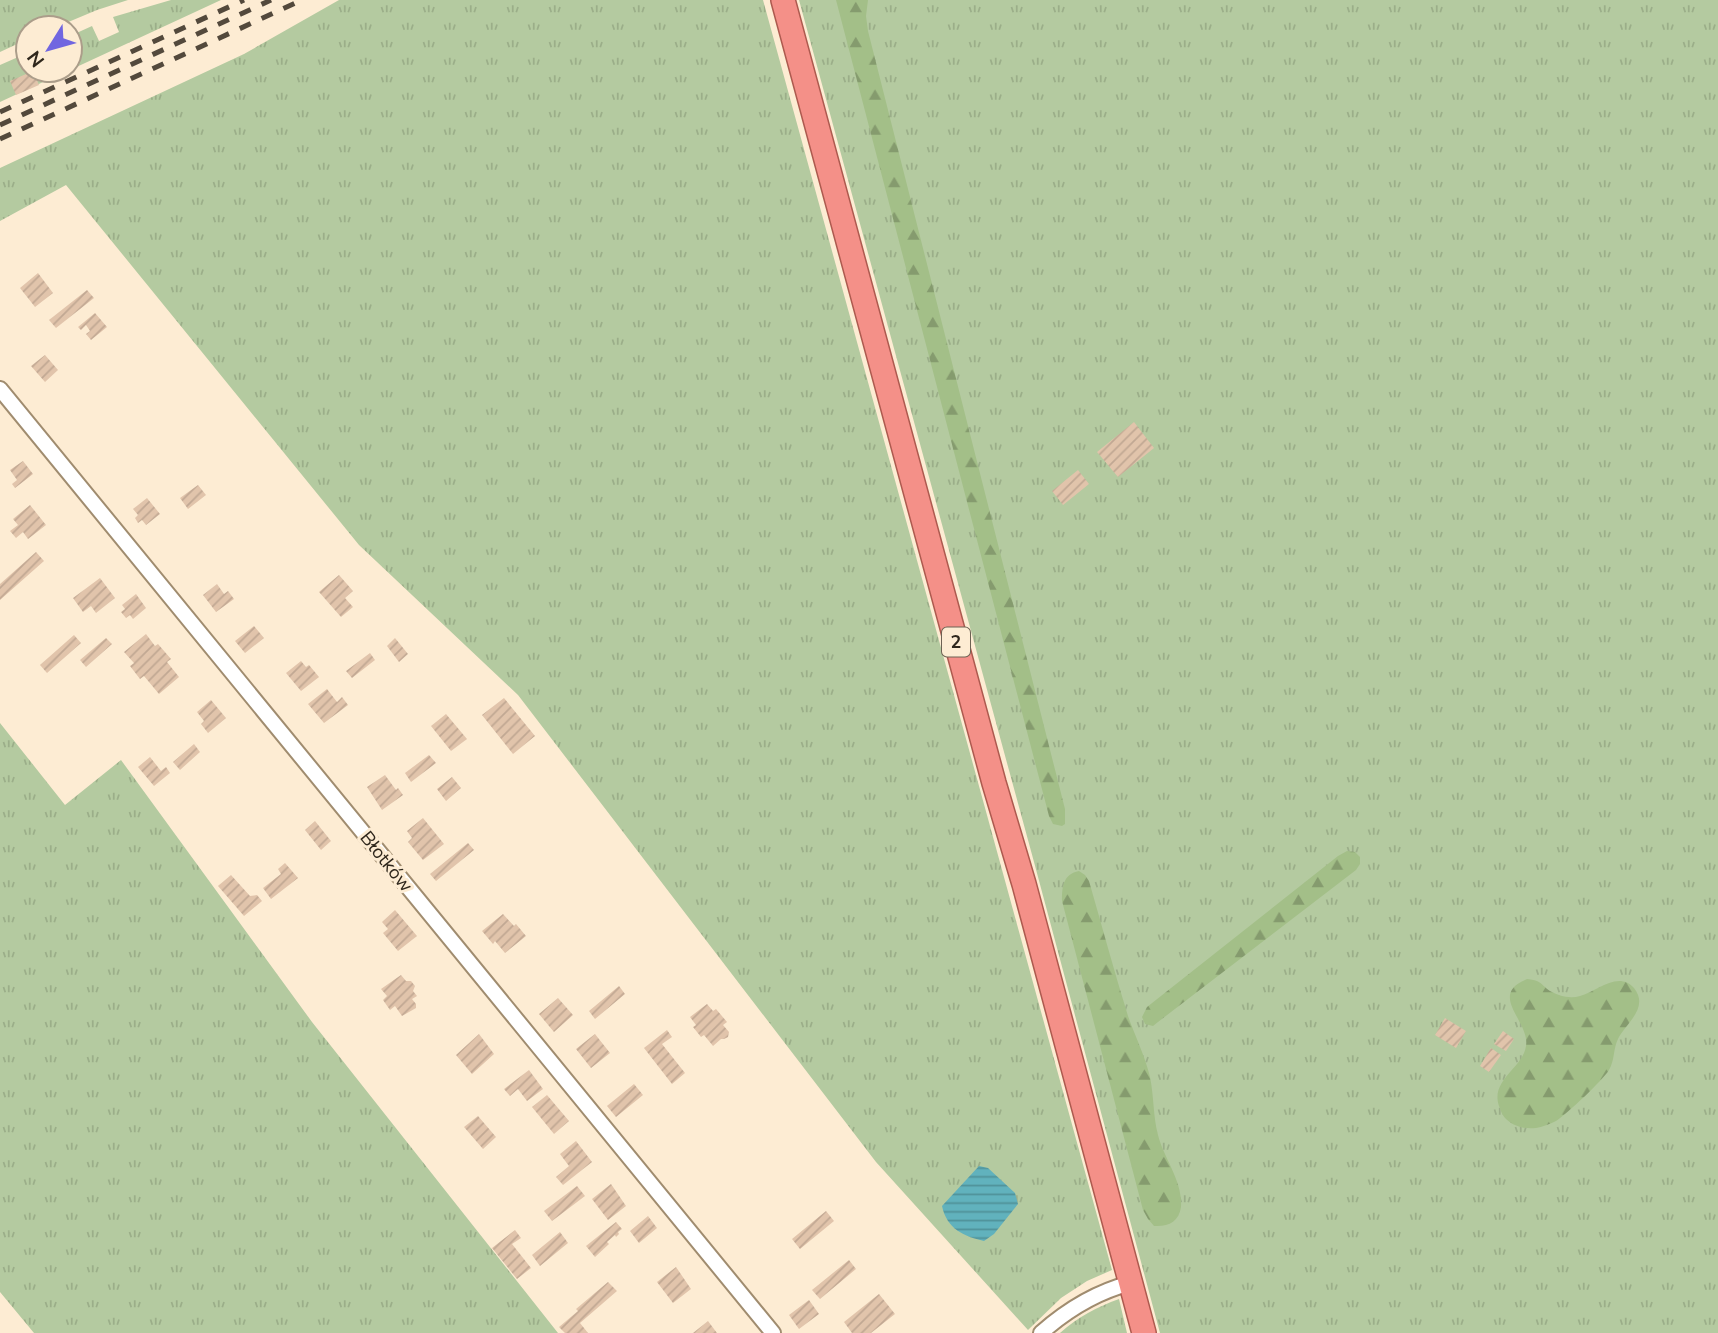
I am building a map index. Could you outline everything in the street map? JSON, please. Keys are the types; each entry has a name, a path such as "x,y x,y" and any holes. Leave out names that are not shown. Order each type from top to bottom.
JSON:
{"highway":[{"name":"2","path":"783,0 1144,1333"}],"street":[{"name":"Błotków","path":"0,389 773,1333"},
{"path":"1041,1333 1087,1299 1131,1283"}],"green space":[{"path":"0,0 128,0 84,15 14,14 14,46 0,52"},
{"path":"171,0 221,0 84,64 84,30 92,26 99,41 119,32 113,17"},
{"path":"339,0 763,0 1112,1270 1087,1281 1061,1298 1028,1330 876,1162 518,695 359,545 66,185 0,221 0,168 244,54"},
{"path":"799,0 1718,0 1718,1333 1160,1333"},
{"path":"836,0 868,0 868,31 1065,809 1065,824 1062,826 1053,824 1049,816"},
{"path":"14,59 14,84 39,84 0,102 0,65"},
{"path":"0,723 65,805 121,760 312,1022 558,1333 34,1333 0,1292"},
{"path":"1347,851 1355,852 1360,857 1356,870 1153,1026 1145,1024 1142,1017 1147,1007"},
{"path":"1079,871 1089,881 1128,1016 1148,1069 1158,1135 1179,1188 1180,1212 1175,1220 1164,1226 1154,1226 1143,1210 1062,901 1063,886 1067,878"},
{"path":"1527,979 1539,982 1557,994 1572,997 1621,981 1634,988 1639,1002 1635,1015 1618,1039 1611,1066 1605,1075 1556,1121 1532,1128 1516,1126 1506,1119 1500,1110 1497,1097 1503,1081 1524,1054 1526,1037 1510,1001 1516,985"},
{"path":"1119,1299 1127,1333 1060,1333 1088,1313"}],"water":[{"path":"979,1166 988,1168 1015,1193 1018,1204 994,1234 984,1241 969,1237 952,1226 942,1206"}],"building":[{"path":"14,79 14,84 39,85 16,95 10,81"},
{"path":"38,273 53,293 35,307 20,288"},
{"path":"87,290 94,298 56,328 49,320"},
{"path":"95,313 107,327 91,340 86,334 90,331 86,325 81,330 78,327"},
{"path":"45,355 58,370 45,382 31,366"},
{"path":"1134,422 1154,448 1118,477 1097,452"},
{"path":"23,461 33,474 15,488 12,484 17,480 10,470"},
{"path":"1078,470 1089,484 1063,505 1052,491"},
{"path":"198,485 206,495 188,509 180,498"},
{"path":"147,498 160,514 146,525 142,520 138,523 135,518 138,515 133,509"},
{"path":"30,505 46,525 28,539 23,532 16,538 10,531 18,525 13,519"},
{"path":"36,552 44,561 0,600 0,584"},
{"path":"339,575 353,591 345,598 353,607 341,617 319,592"},
{"path":"100,578 115,598 96,613 91,606 83,612 73,598"},
{"path":"217,584 224,594 228,591 234,599 216,612 203,595"},
{"path":"136,594 146,608 133,619 130,615 126,618 121,612 125,609 122,605"},
{"path":"254,626 264,638 245,653 235,641"},
{"path":"146,634 155,646 158,644 171,659 167,662 179,677 159,694 144,676 140,679 130,666 134,663 124,652"},
{"path":"74,635 81,643 47,673 40,665"},
{"path":"106,638 112,644 86,667 80,660"},
{"path":"395,638 408,654 399,662 387,646"},
{"path":"370,653 375,660 352,678 346,671"},
{"path":"301,661 306,667 309,665 319,677 301,691 286,673"},
{"path":"327,689 337,702 342,697 348,705 324,723 308,704"},
{"path":"504,698 535,736 513,754 482,715"},
{"path":"211,700 226,718 208,733 197,712"},
{"path":"446,714 467,739 451,751 431,726"},
{"path":"194,744 200,752 180,770 173,762"},
{"path":"429,755 436,763 411,782 405,773"},
{"path":"150,757 161,771 166,767 170,773 154,786 138,767"},
{"path":"385,775 403,795 382,810 367,787"},
{"path":"452,777 461,788 446,801 437,789"},
{"path":"423,818 444,844 423,860 408,842 412,838 407,831"},
{"path":"315,821 331,841 321,850 305,830"},
{"path":"468,843 474,850 436,881 430,874"},
{"path":"285,863 298,878 271,899 263,888 281,874 278,869"},
{"path":"231,875 250,896 257,895 262,901 244,916 218,886"},
{"path":"395,910 417,936 398,951 383,933 388,929 382,922"},
{"path":"503,914 526,936 505,953 482,931"},
{"path":"401,975 415,986 413,991 417,996 412,999 416,1008 402,1016 395,1006 390,1010 383,1000 387,996 381,989"},
{"path":"619,986 625,994 595,1019 589,1011"},
{"path":"558,998 573,1015 554,1032 539,1014"},
{"path":"707,1004 713,1011 716,1009 727,1022 723,1025 729,1032 728,1037 713,1046 693,1027 696,1025 690,1017"},
{"path":"1445,1018 1466,1031 1456,1048 1435,1035"},
{"path":"667,1030 672,1037 662,1044 685,1073 672,1084 644,1048"},
{"path":"1503,1031 1514,1039 1506,1051 1494,1044"},
{"path":"479,1034 494,1054 472,1074 456,1055"},
{"path":"595,1034 610,1053 591,1068 576,1049"},
{"path":"1491,1048 1501,1055 1489,1072 1480,1066"},
{"path":"529,1070 543,1089 527,1101 518,1089 510,1096 504,1089"},
{"path":"634,1084 643,1095 616,1117 607,1106"},
{"path":"547,1095 569,1121 554,1134 532,1107"},
{"path":"478,1116 496,1137 483,1149 464,1127"},
{"path":"576,1141 592,1162 563,1185 556,1177 569,1166 560,1154"},
{"path":"611,1184 626,1206 608,1220 592,1199"},
{"path":"577,1186 585,1196 552,1221 544,1211"},
{"path":"826,1211 834,1221 800,1249 792,1239"},
{"path":"648,1216 657,1228 639,1243 630,1231"},
{"path":"616,1222 622,1229 619,1234 607,1242 609,1244 595,1257 586,1246"},
{"path":"515,1230 521,1238 512,1244 531,1268 517,1279 492,1248"},
{"path":"560,1232 568,1243 540,1266 532,1255"},
{"path":"849,1260 856,1269 820,1299 812,1290"},
{"path":"676,1267 691,1289 673,1303 657,1282"},
{"path":"608,1282 617,1291 580,1323 588,1333 565,1333 559,1327"},
{"path":"879,1294 895,1314 871,1333 852,1333 844,1322"},
{"path":"809,1300 819,1314 799,1329 789,1315"},
{"path":"708,1321 717,1333 693,1333"}],"railway":[{"path":"0,112 244,0"},
{"path":"0,125 271,0"},
{"path":"0,139 302,0"}]}
